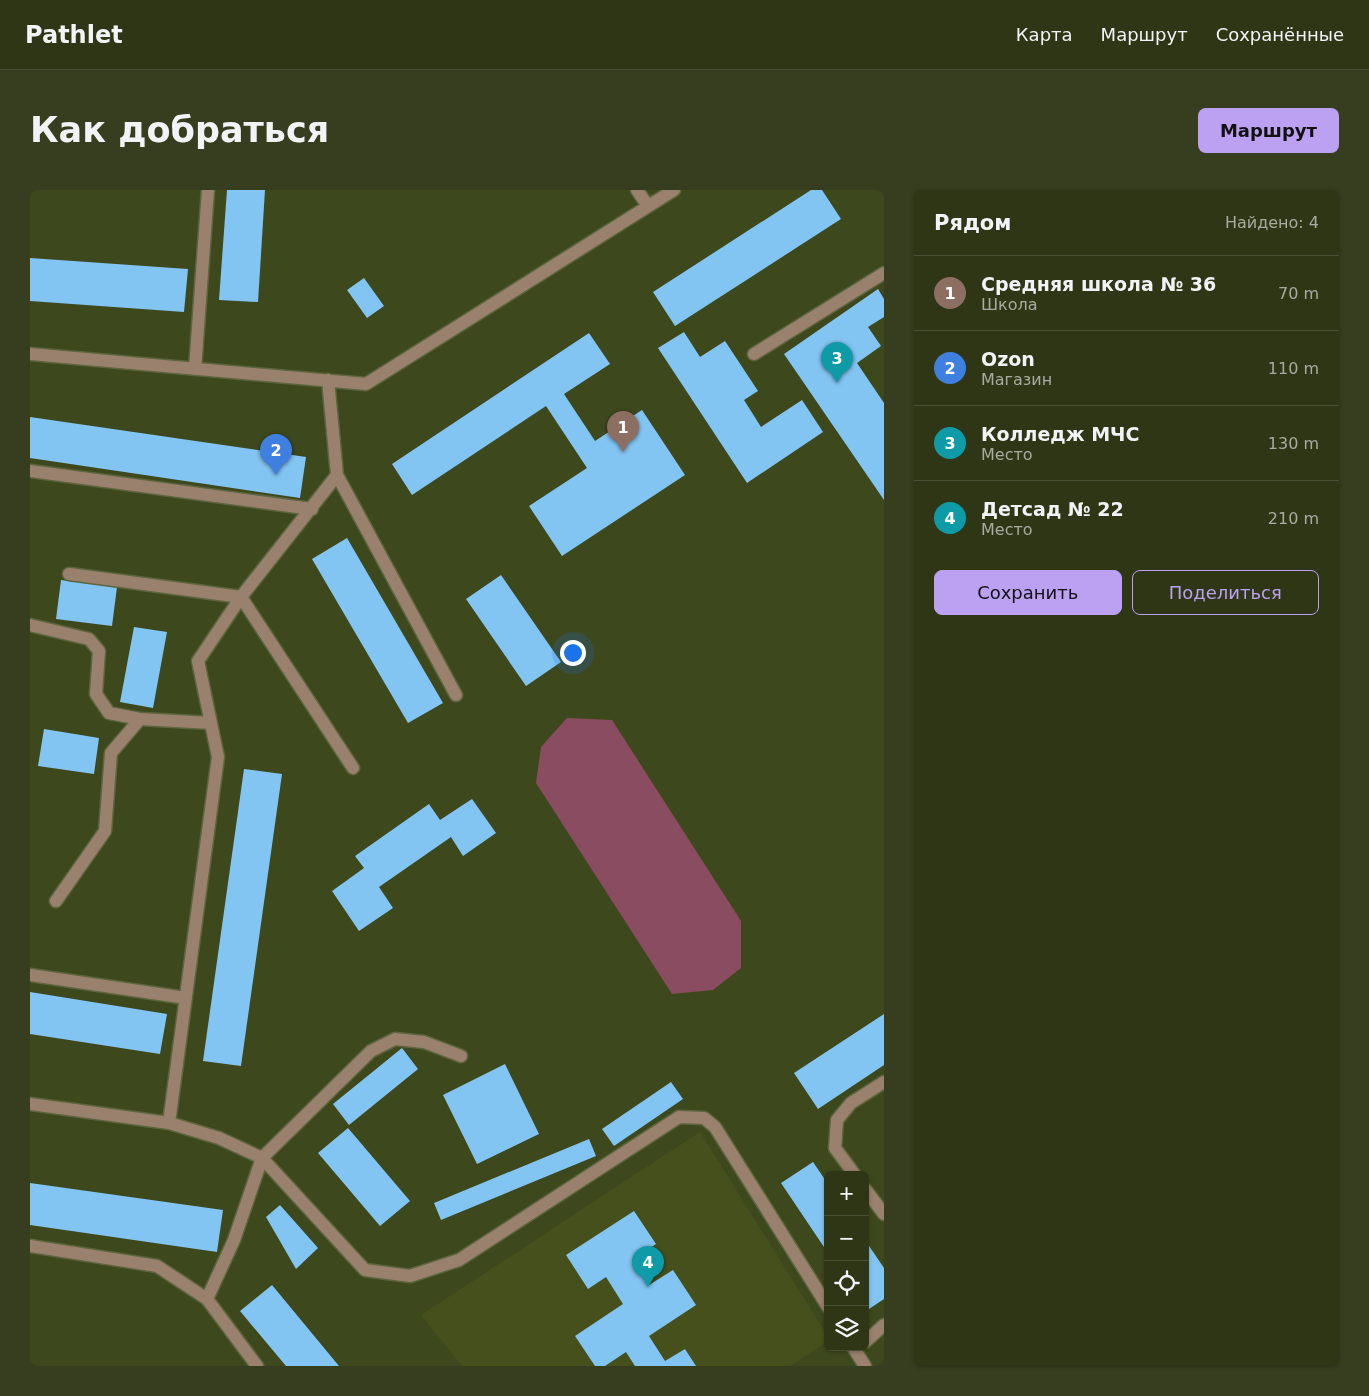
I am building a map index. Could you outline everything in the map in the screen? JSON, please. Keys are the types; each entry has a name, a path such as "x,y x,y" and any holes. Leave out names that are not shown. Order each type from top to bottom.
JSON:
{"street":[{"path":"195,369 208,190"},
{"path":"637,190 648,206"},
{"path":"30,354 366,384 674,190"},
{"path":"754,354 884,273"},
{"path":"328,380 337,475 456,695"},
{"path":"30,470 312,509"},
{"path":"169,1123 218,757 198,661 241,597 337,475"},
{"path":"70,574 241,597 354,768"},
{"path":"30,625 89,639 99,651 96,694 109,713 140,719 211,723"},
{"path":"56,901 105,831 111,753 140,719"},
{"path":"30,975 186,998"},
{"path":"207,1299 234,1240 262,1158 371,1051 395,1039 424,1042 461,1056"},
{"path":"852,1171 835,1148 837,1120 851,1103 884,1082"},
{"path":"30,1104 169,1123 219,1138 262,1158 365,1270 410,1276 460,1260 679,1117 704,1118 715,1127 827,1306"},
{"path":"869,1194 884,1214"},
{"path":"30,1246 157,1266 207,1299 257,1366"},
{"path":"869,1338 884,1325"},
{"path":"858,1351 865,1366"}],"shaded area":[{"path":"567,718 612,720 741,921 741,968 713,990 672,994 536,783 541,747"},
{"path":"700,1132 824,1331 824,1344 790,1366 462,1366 421,1315"}],"building":[{"path":"227,190 265,190 258,302 219,300"},
{"path":"811,190 822,190 841,219 675,326 653,292"},
{"path":"30,258 188,269 184,312 30,301"},
{"path":"364,278 384,306 367,318 347,290"},
{"path":"878,289 884,299 884,317 868,327 881,346 857,363 884,403 884,500 784,354"},
{"path":"684,332 700,357 725,341 758,391 744,400 761,427 802,400 823,432 747,483 658,348"},
{"path":"589,333 610,364 564,394 595,441 642,410 685,475 562,556 529,506 587,468 546,406 412,495 392,464"},
{"path":"30,417 306,457 300,498 30,458"},
{"path":"347,538 443,703 408,723 312,559"},
{"path":"501,575 561,662 526,686 466,599"},
{"path":"61,580 117,587 112,626 56,619"},
{"path":"134,627 167,632 153,708 120,702"},
{"path":"44,729 99,738 94,774 38,766"},
{"path":"244,769 282,774 241,1066 203,1061"},
{"path":"472,799 496,833 463,856 451,837 379,887 393,908 359,931 332,891 364,868 355,856 429,804 440,820"},
{"path":"30,992 167,1014 160,1054 30,1034"},
{"path":"884,1014 884,1065 818,1109 794,1073"},
{"path":"402,1048 418,1069 349,1125 333,1104"},
{"path":"505,1064 539,1134 477,1164 443,1095"},
{"path":"671,1082 683,1099 614,1146 602,1129"},
{"path":"348,1128 410,1201 380,1226 318,1153"},
{"path":"589,1139 596,1156 441,1220 434,1203"},
{"path":"813,1162 824,1178 824,1247 781,1183"},
{"path":"30,1183 223,1210 217,1252 30,1225"},
{"path":"280,1205 318,1248 296,1269 266,1217"},
{"path":"634,1211 656,1244 632,1260 649,1285 673,1270 696,1305 649,1336 665,1361 685,1349 696,1366 635,1366 626,1352 605,1366 595,1366 575,1336 623,1304 606,1277 588,1289 566,1255"},
{"path":"869,1246 884,1268 884,1299 869,1309"},
{"path":"272,1285 339,1366 286,1366 240,1311"}],"place":[{"name":"Колледж МЧС","path":"837,383"},
{"name":"Средняя школа № 36","path":"623,452"},
{"name":"Ozon","path":"276,475"},
{"name":"Детсад № 22","path":"648,1287"}]}
